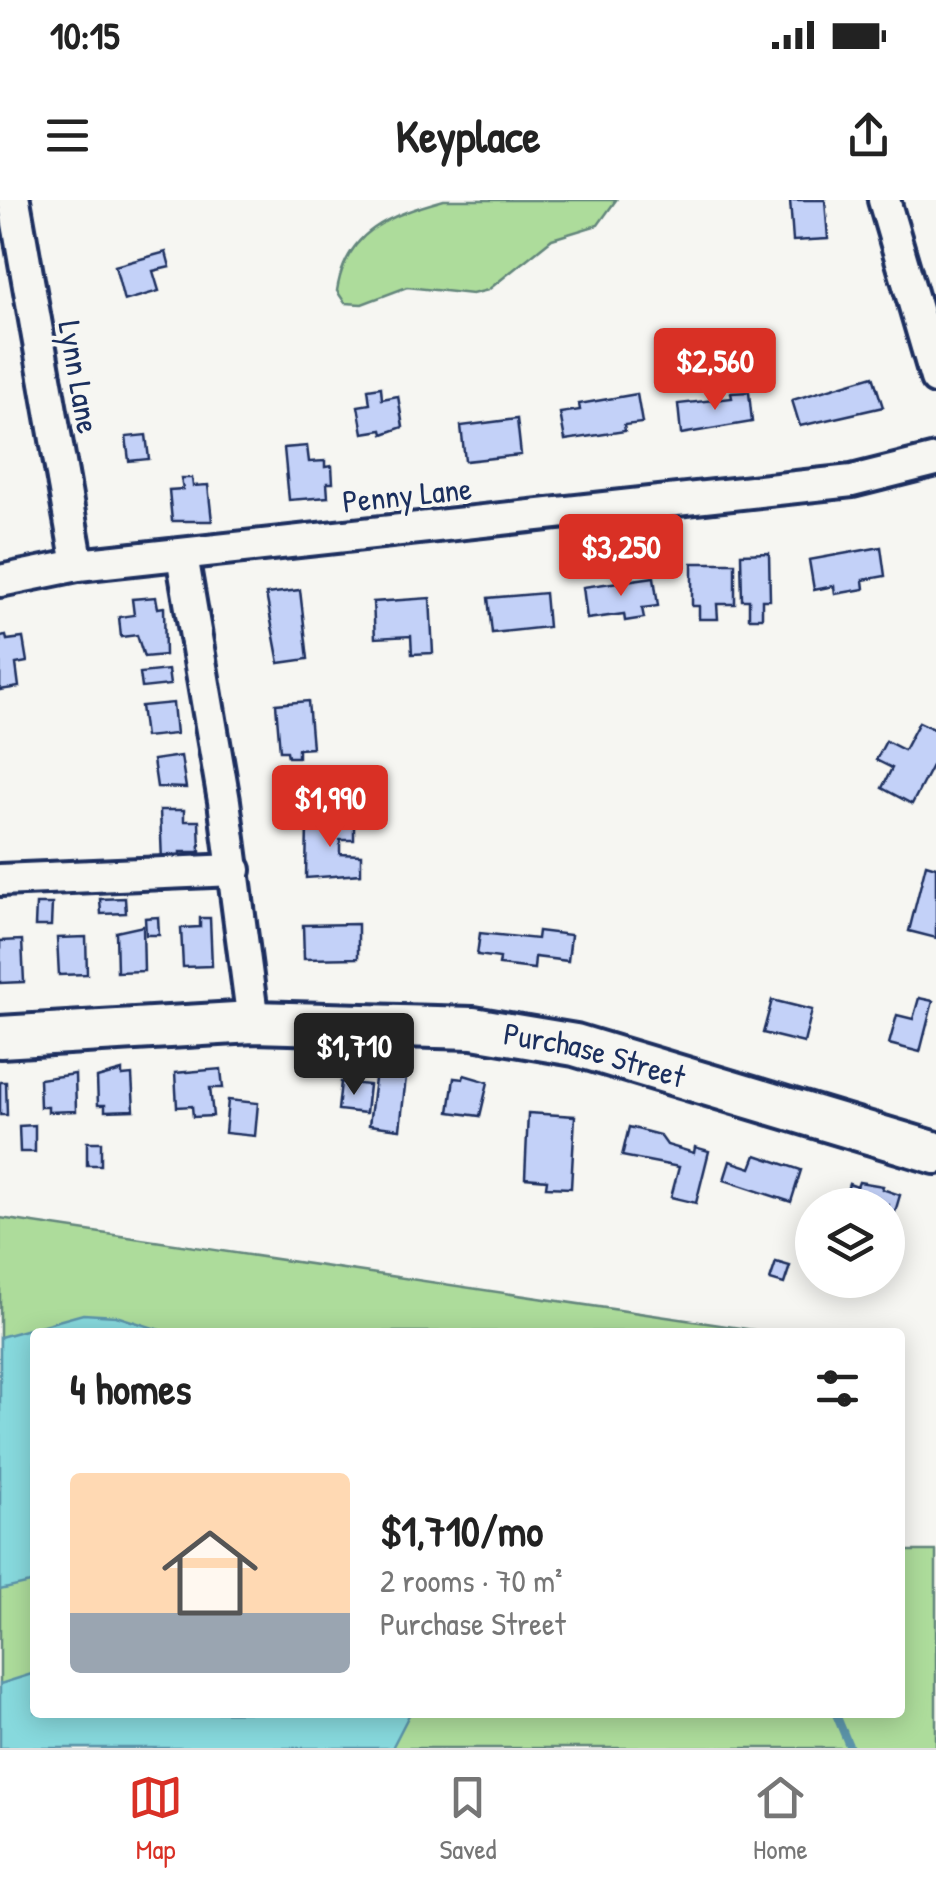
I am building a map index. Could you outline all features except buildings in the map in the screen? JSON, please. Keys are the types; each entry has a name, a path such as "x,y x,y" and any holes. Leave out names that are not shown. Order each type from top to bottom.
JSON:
{"main road":[{"name":"Purchase Street","path":"0,1037 253,1022 473,1028 574,1044 936,1154"}],"street":[{"name":"Lynn Lane","path":"14,200 78,566"},
{"path":"884,200 936,378"},
{"name":"Penny Lane","path":"0,581 78,566 852,480 936,460"},
{"path":"182,555 235,870 253,1022"},
{"path":"0,880 235,870"}],"green space":[{"path":"444,200 616,200 598,225 552,239 488,290 472,294 407,287 362,304 345,303 337,291 342,270 361,239 389,219"},
{"path":"0,1218 740,1328 30,1328 30,1718 905,1718 905,1551 936,1551 936,1748 0,1748"}],"water":[{"path":"83,1314 116,1316 154,1328 32,1328"},
{"path":"30,1329 30,1583 0,1590 0,1337"},
{"path":"30,1675 30,1718 407,1718 392,1748 0,1748 0,1684"}],"waterway":[{"path":"838,1718 850,1748"}]}
